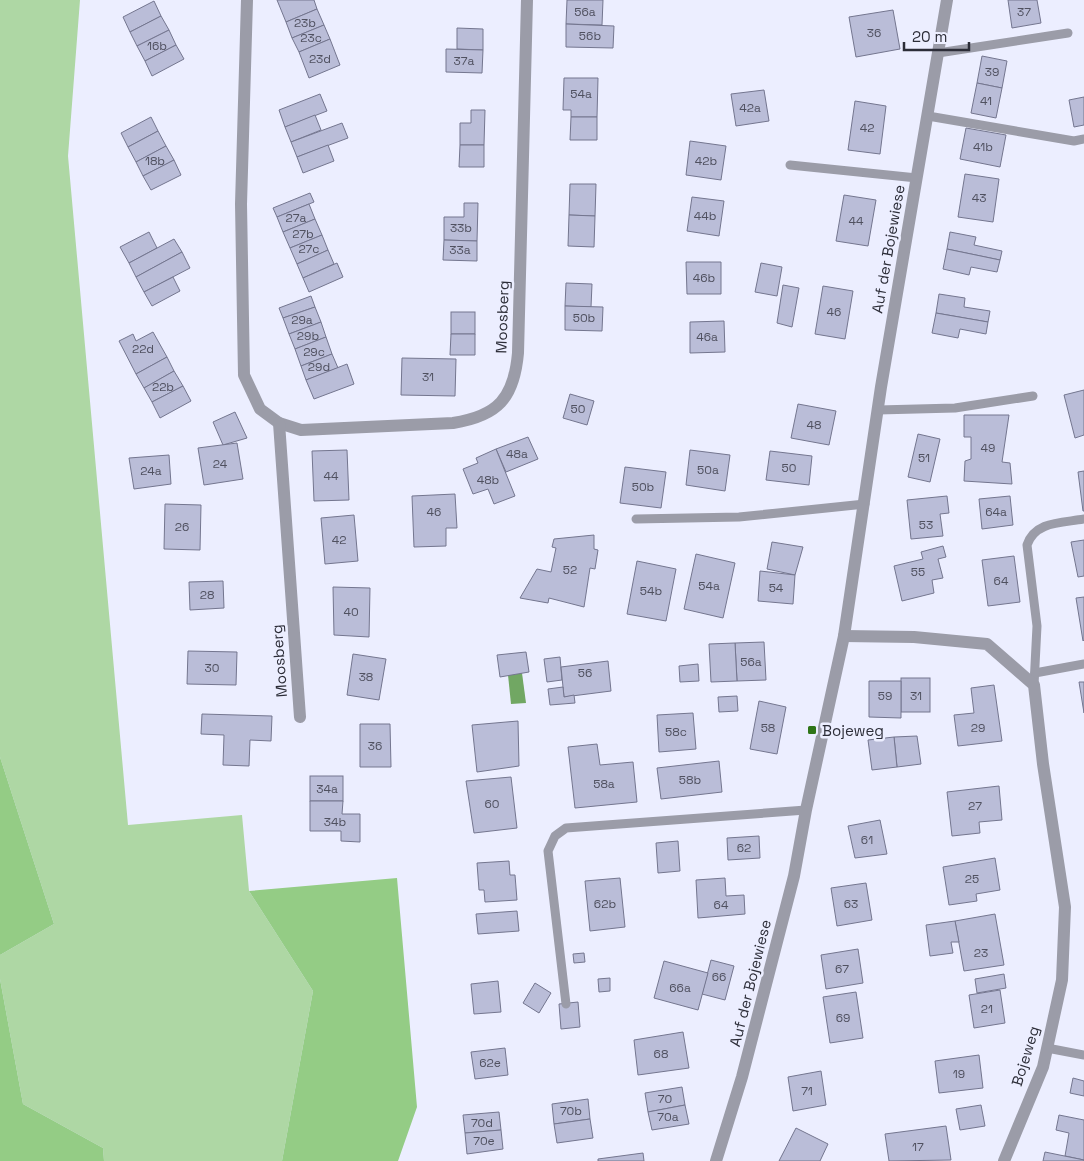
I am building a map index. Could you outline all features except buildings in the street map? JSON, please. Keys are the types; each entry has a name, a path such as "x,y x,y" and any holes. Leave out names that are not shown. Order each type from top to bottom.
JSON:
{"street":[{"name":"Moosberg","path":"247,0 240,204 244,375 260,409 279,423 301,430 453,423 472,420 488,412 511,390 518,353 526,0"},
{"name":"Auf der Bojewiese","path":"716,1161 740,1086 794,876 806,810 844,636 878,410 947,0"},
{"name":"Moosberg","path":"279,423 300,717"},
{"path":"844,636 914,638 987,644 1034,679"},
{"name":"Bojeweg","path":"1004,1161 1043,1067 1062,980 1065,907 1043,764 1034,679"}],"lane":[{"path":"938,53 1068,33"},
{"path":"928,116 1074,141 1084,139"},
{"path":"790,165 917,178"},
{"path":"878,410 955,408 1033,396"},
{"path":"636,519 739,517 865,504"},
{"path":"1084,520 1039,527 1030,536 1027,545 1037,626 1034,679 1084,664"},
{"path":"566,1004 548,850 555,836 566,828 806,810"},
{"path":"1047,1048 1084,1055"}],"shaded area":[{"path":"0,0 80,0 68,156 128,825 242,815 249,891 313,991 282,1161 104,1161 103,1148 23,1104 0,979 0,955 54,924 0,757"},
{"path":"522,673 526,703 511,704 508,675"},
{"path":"0,757 54,924 0,955"},
{"path":"397,878 417,1107 398,1161 282,1161 313,991 249,891"},
{"path":"0,979 23,1104 103,1148 104,1161 0,1161"}],"place":[{"name":"Bojeweg","path":"812,730"}]}
